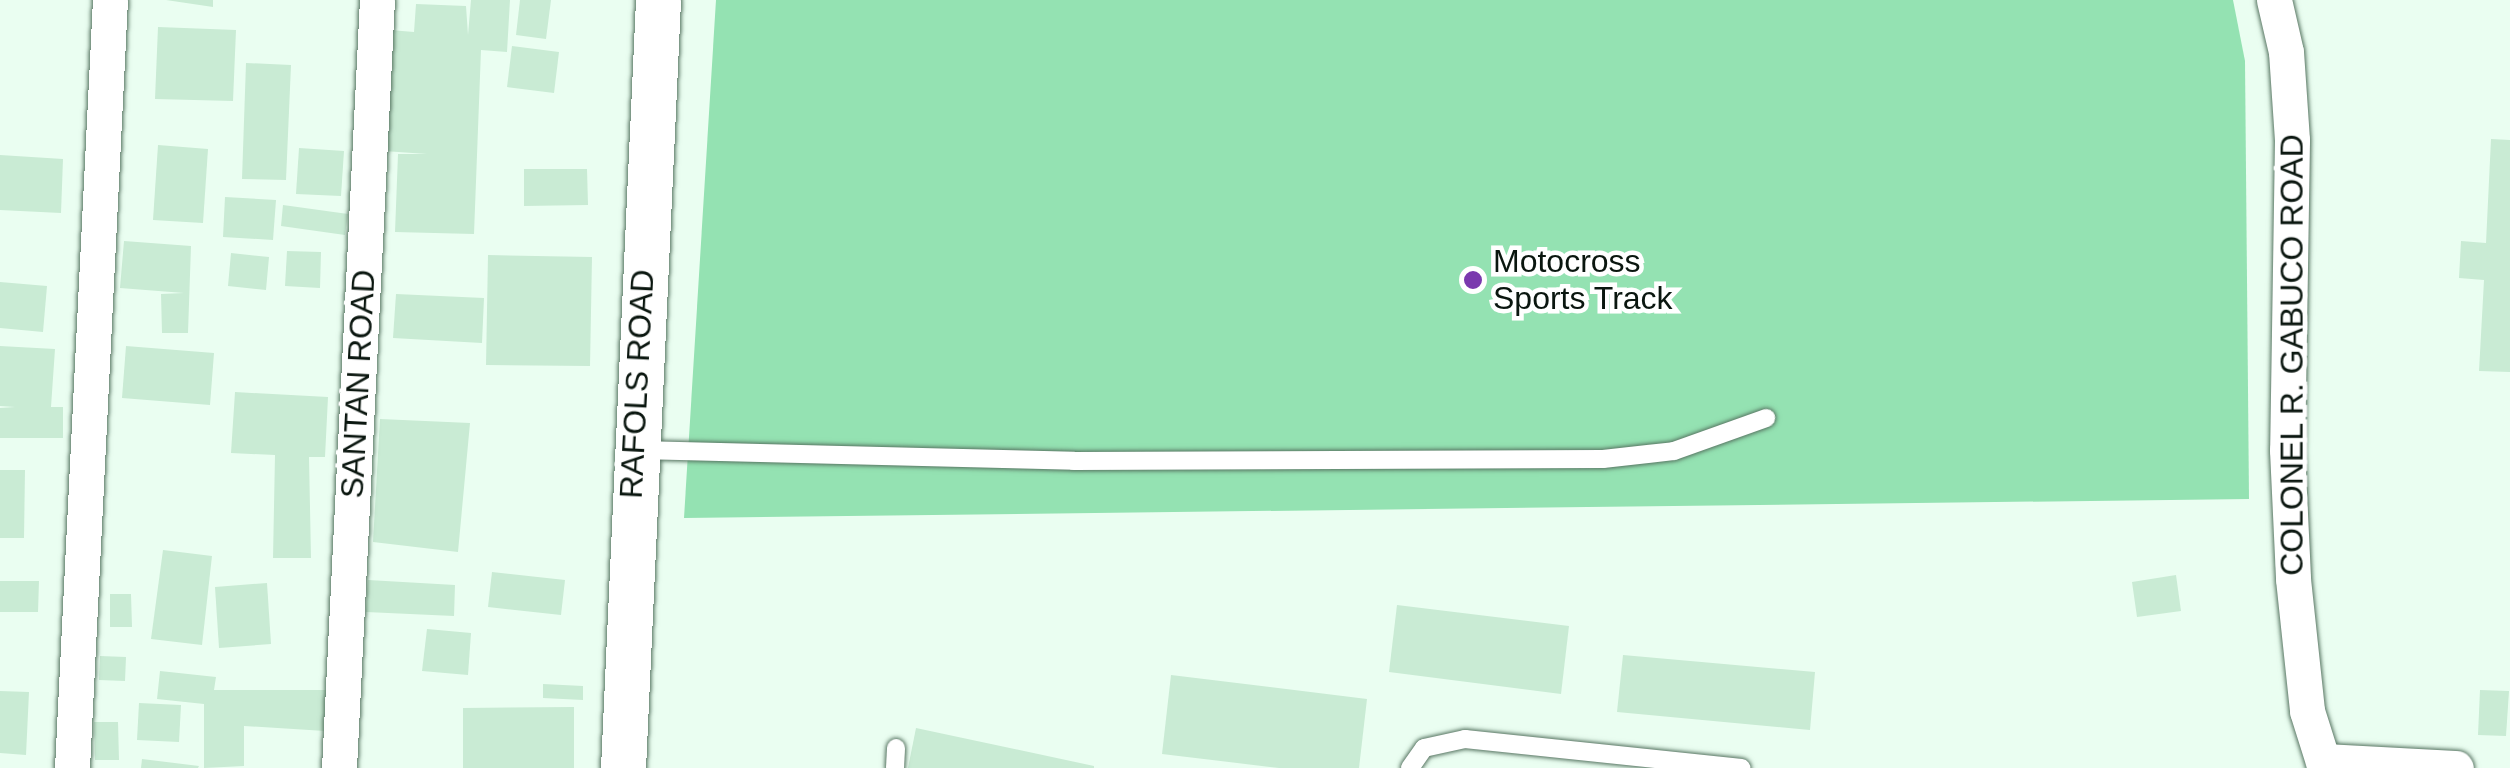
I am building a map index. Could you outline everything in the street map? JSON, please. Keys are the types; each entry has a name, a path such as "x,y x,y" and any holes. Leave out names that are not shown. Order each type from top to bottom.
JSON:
{"street":[{"path":"72,768 110,0"},
{"name":"SANTAN ROAD","path":"339,768 377,0"},
{"name":"RAFOLS ROAD","path":"623,768 633,450 658,0"},
{"name":"COLONEL R. GABUCO ROAD","path":"2274,0 2286,52 2292,140 2286,450 2293,579 2307,711 2324,764"},
{"path":"2324,764 2456,768"}],"lane":[{"path":"633,450 1486,462 1674,450 1766,418"},
{"path":"1410,768 1424,748 1466,739 1741,768"},
{"path":"895,768 896,748"}],"green space":[{"name":"Motocross Sports Track","path":"716,0 2233,0 2245,61 2249,499 684,518"}],"building":[{"path":"166,0 213,0 213,7"},
{"path":"471,0 510,0 507,52 481,50 474,234 395,232 398,154 427,154 384,151 390,30 414,32 416,4 466,6 468,35"},
{"path":"520,0 551,0 546,39 516,35"},
{"path":"158,27 236,30 233,101 155,99"},
{"path":"512,46 559,52 554,93 507,87"},
{"path":"246,63 291,65 286,180 242,179"},
{"path":"2491,139 2510,140 2510,372 2479,371 2484,280 2459,278 2461,241 2486,243"},
{"path":"158,145 208,149 203,223 153,220"},
{"path":"299,148 344,151 341,196 296,194"},
{"path":"0,155 63,159 61,213 0,210"},
{"path":"524,169 587,169 588,205 524,206"},
{"path":"225,197 276,200 273,240 223,237"},
{"path":"283,205 348,214 345,235 281,226"},
{"path":"124,241 191,246 188,333 162,333 161,294 184,293 120,288"},
{"path":"287,251 321,252 320,288 285,286"},
{"path":"231,253 269,257 266,290 228,286"},
{"path":"488,255 592,257 590,366 486,365"},
{"path":"0,282 47,286 43,332 0,328"},
{"path":"396,294 484,298 482,343 393,338"},
{"path":"0,346 55,349 51,407 63,407 63,438 0,438 0,408 15,407 0,406"},
{"path":"126,346 214,353 210,405 122,398"},
{"path":"235,392 328,397 325,457 309,457 311,558 273,558 275,455 231,453"},
{"path":"380,419 470,423 458,552 373,542"},
{"path":"0,470 25,470 24,538 0,538"},
{"path":"163,550 212,556 202,645 151,639"},
{"path":"492,572 565,580 561,615 488,607"},
{"path":"2176,575 2181,611 2137,617 2132,582"},
{"path":"368,580 455,585 454,616 366,612"},
{"path":"0,581 39,581 38,612 0,612"},
{"path":"267,583 271,644 219,648 215,587"},
{"path":"110,594 131,594 132,627 110,627"},
{"path":"1397,605 1569,626 1561,694 1389,672"},
{"path":"427,629 471,633 468,675 422,671"},
{"path":"1623,655 1815,672 1810,730 1617,712"},
{"path":"100,656 126,657 125,681 99,680"},
{"path":"160,671 216,677 214,690 327,690 325,731 244,726 244,766 204,768 204,704 157,699"},
{"path":"1171,675 1367,699 1359,768 1279,768 1162,754"},
{"path":"543,684 583,686 583,700 543,698"},
{"path":"2480,690 2509,691 2506,736 2478,735"},
{"path":"0,691 29,692 26,755 0,753"},
{"path":"139,703 181,705 179,742 137,740"},
{"path":"574,707 574,768 463,768 463,708"},
{"path":"94,722 118,722 119,760 95,760"},
{"path":"916,728 1094,766 1094,768 908,768"},
{"path":"142,759 199,766 141,768"}],"place":[{"name":"Motocross Sports Track","path":"1473,280"}]}
